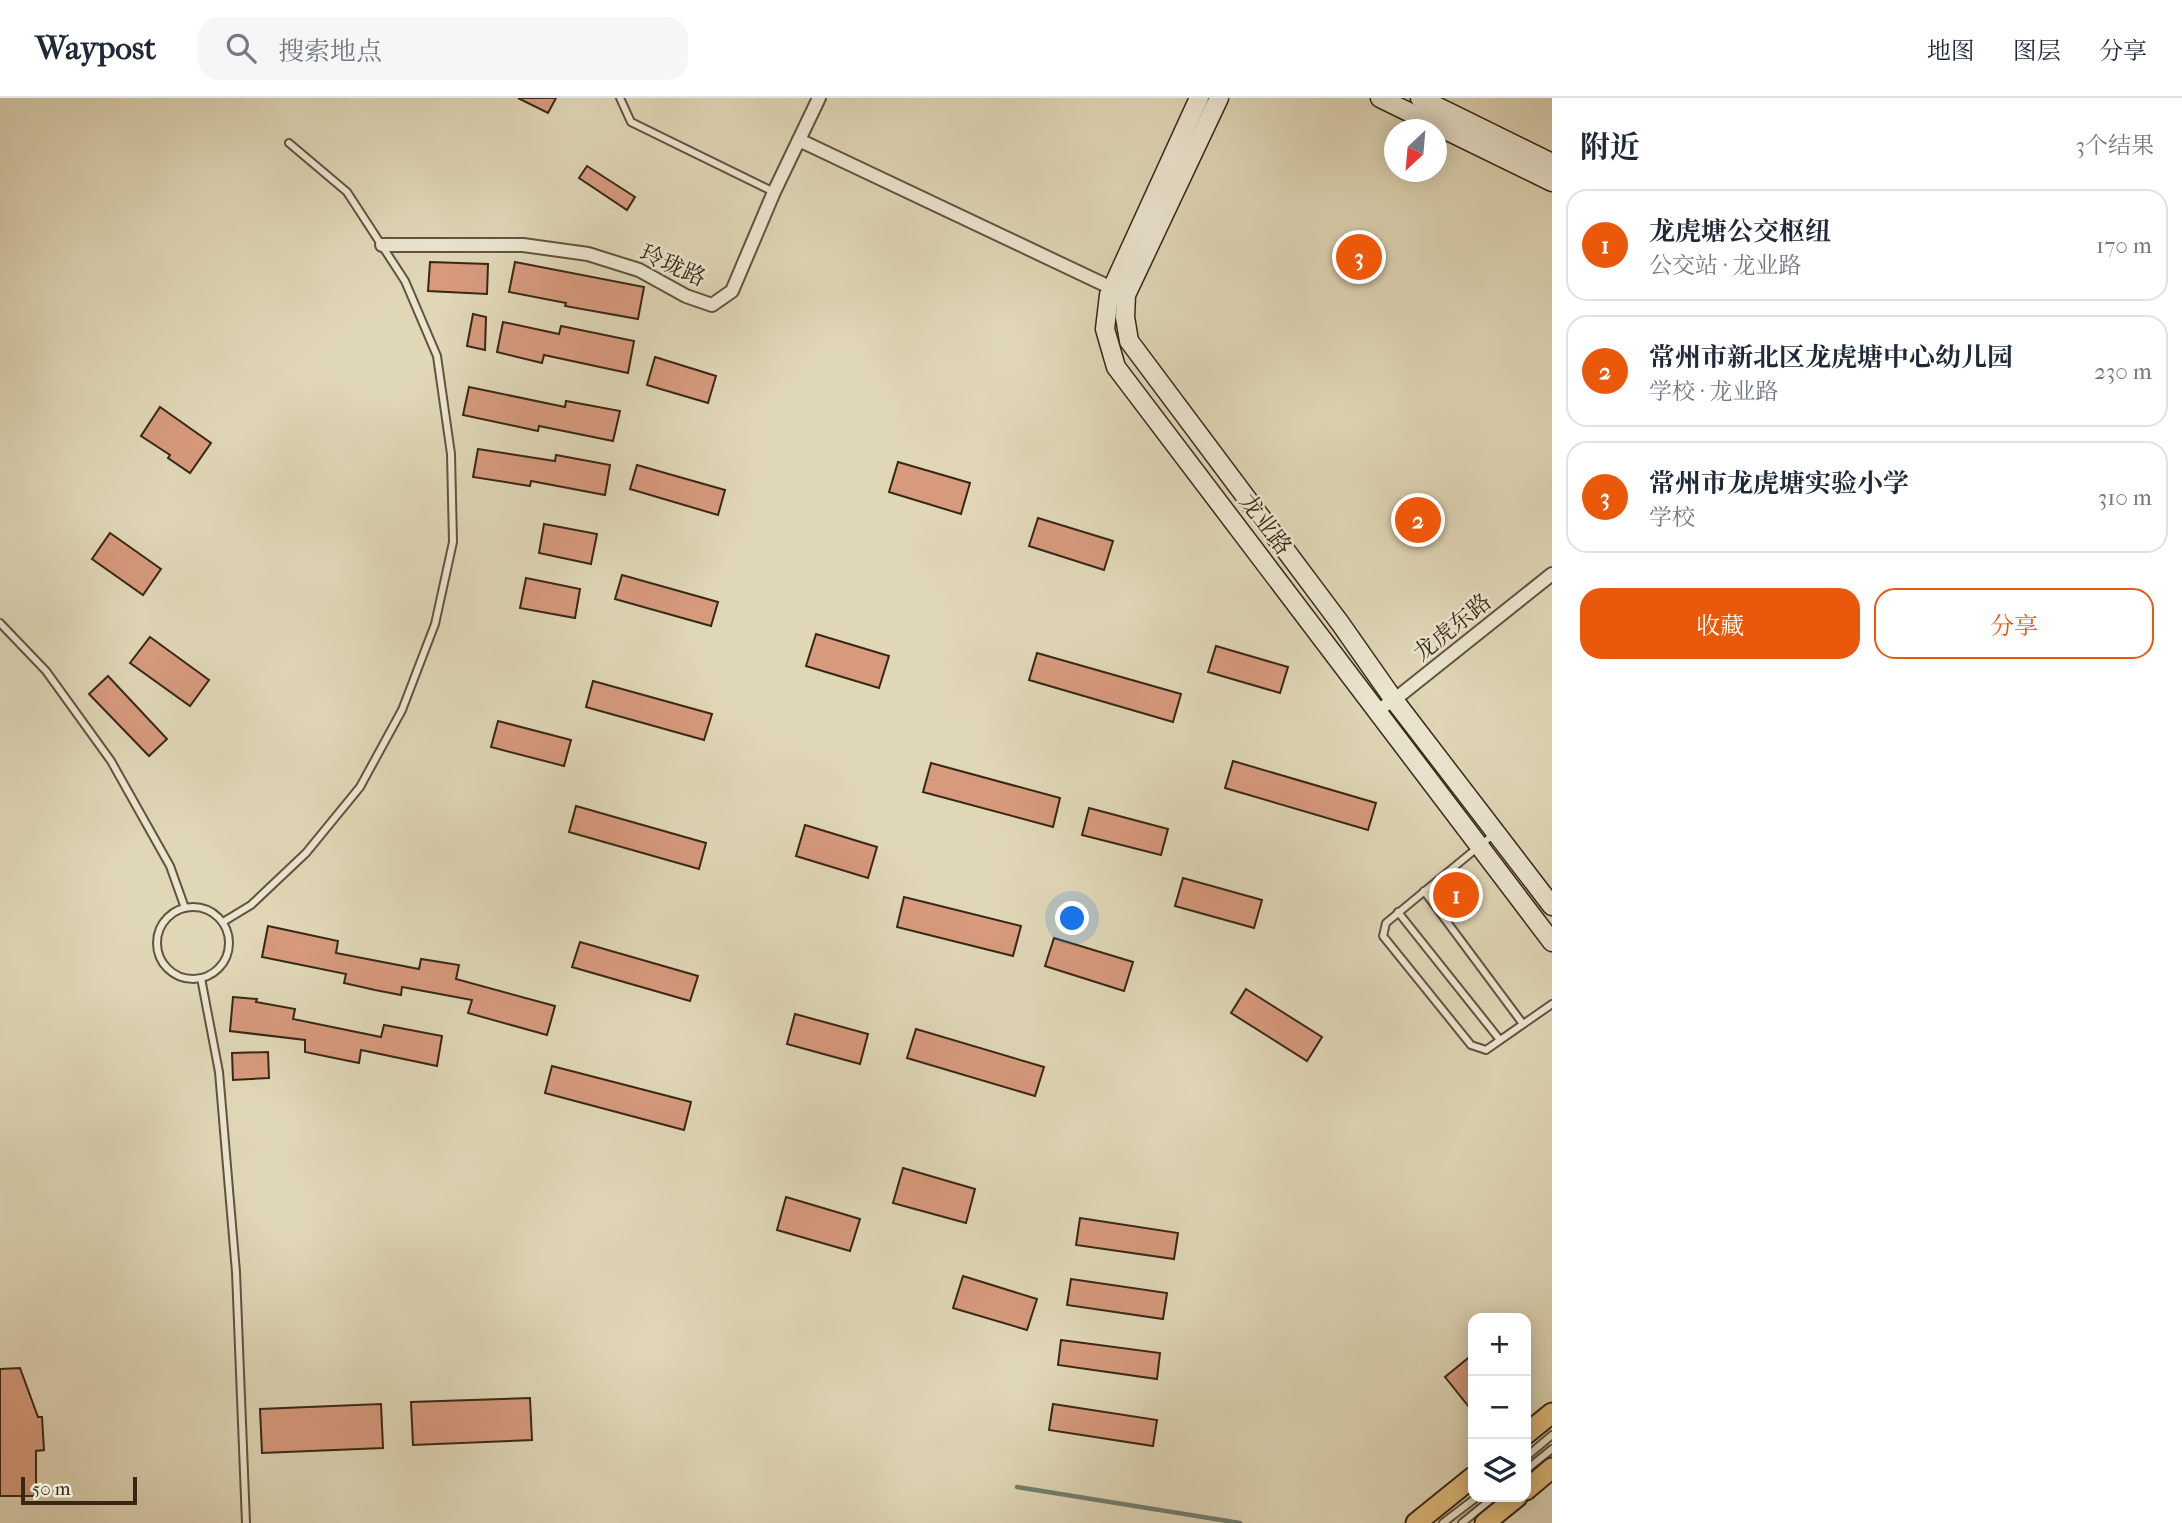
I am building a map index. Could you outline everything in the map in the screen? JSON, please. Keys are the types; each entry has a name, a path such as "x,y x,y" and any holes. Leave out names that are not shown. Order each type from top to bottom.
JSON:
{"main road":[{"path":"1531,1430 1552,1413"},
{"path":"1531,1486 1552,1468"},
{"path":"1416,1523 1468,1480"},
{"path":"1485,1523 1511,1502"}],"street":[{"name":"玲珑路","path":"382,245 523,245 588,254 639,270 686,296 712,304 732,291 774,192 819,98"},
{"name":"龙业路","path":"1199,98 1105,329 1116,367 1552,942"},
{"name":"龙业路","path":"1219,98 1119,291 1129,341 1394,699 1552,906"},
{"path":"1380,98 1552,182"},
{"path":"1420,98 1552,163"},
{"path":"799,141 1119,291"},
{"name":"龙虎东路","path":"1376,711 1552,573"}],"lane":[{"path":"621,98 631,122 774,192"},
{"path":"223,922 251,905 306,853 360,787 402,710 435,624 453,542 451,454 437,356 405,281 347,192 289,143"},
{"path":"0,623 46,671 111,761 170,866 185,908"},
{"path":"1496,832 1386,923 1383,936 1471,1045 1486,1050 1552,1004"},
{"path":"1424,891 1523,1024"},
{"path":"185,908 203,908 223,922 229,949 224,962 214,972 201,978 186,978 172,972 162,960 157,946 159,930 167,918 185,908"},
{"path":"1398,912 1500,1040"},
{"path":"201,978 219,1072 235,1258 246,1523"},
{"path":"1531,1453 1552,1435"},
{"path":"1531,1466 1552,1449"},
{"path":"1443,1523 1470,1502"},
{"path":"1462,1523 1488,1502"}],"building":[{"path":"518,98 556,98 548,113"},
{"path":"587,166 635,197 627,210 579,178"},
{"path":"430,262 488,264 487,294 428,291"},
{"path":"515,262 644,287 638,319 565,306 566,303 509,292"},
{"path":"473,314 486,317 485,350 467,346"},
{"path":"503,322 559,334 561,326 634,341 628,373 544,355 542,363 497,352"},
{"path":"655,357 716,376 708,403 647,385"},
{"path":"469,387 565,407 566,401 620,411 613,441 539,426 538,431 463,415"},
{"path":"160,407 211,443 190,473 168,458 170,455 141,436"},
{"path":"478,449 555,461 556,455 610,465 605,495 531,481 530,486 473,477"},
{"path":"898,462 970,483 961,514 889,492"},
{"path":"637,465 725,490 718,515 630,489"},
{"path":"1038,518 1113,541 1104,570 1029,546"},
{"path":"544,524 597,534 591,564 539,553"},
{"path":"110,533 161,569 143,595 92,559"},
{"path":"622,575 718,602 711,626 615,599"},
{"path":"526,578 580,589 575,618 520,608"},
{"path":"816,634 889,656 879,688 806,666"},
{"path":"150,637 209,680 190,706 130,663"},
{"path":"1216,646 1288,667 1280,693 1208,672"},
{"path":"1037,653 1181,694 1173,722 1029,680"},
{"path":"108,676 167,739 149,756 89,694"},
{"path":"593,681 712,714 704,740 586,707"},
{"path":"498,721 571,740 564,766 491,747"},
{"path":"1233,761 1376,803 1368,830 1225,788"},
{"path":"931,763 1060,798 1053,827 923,792"},
{"path":"576,806 706,843 699,869 569,832"},
{"path":"1089,808 1168,829 1161,855 1082,835"},
{"path":"805,825 877,847 868,878 796,856"},
{"path":"1183,878 1262,900 1254,928 1175,906"},
{"path":"904,897 1021,926 1013,956 897,927"},
{"path":"268,926 338,941 336,953 419,969 421,959 459,965 456,979 555,1006 547,1035 468,1013 472,1000 402,987 401,995 375,990 344,983 346,974 262,957"},
{"path":"1054,938 1133,962 1124,991 1045,966"},
{"path":"580,942 698,976 690,1001 572,967"},
{"path":"1246,989 1322,1037 1307,1061 1231,1013"},
{"path":"233,997 257,999 256,1002 295,1009 293,1019 381,1037 384,1025 442,1036 437,1066 361,1050 359,1063 305,1052 305,1040 230,1031"},
{"path":"795,1014 868,1034 860,1064 787,1044"},
{"path":"916,1029 1044,1067 1035,1096 907,1058"},
{"path":"268,1052 269,1078 233,1080 232,1053"},
{"path":"552,1066 691,1102 684,1130 545,1093"},
{"path":"903,1168 975,1189 966,1223 893,1203"},
{"path":"786,1197 860,1219 850,1251 777,1230"},
{"path":"1080,1218 1178,1233 1174,1259 1076,1245"},
{"path":"963,1276 1037,1299 1027,1330 953,1308"},
{"path":"1071,1279 1167,1293 1163,1319 1067,1305"},
{"path":"1061,1340 1160,1353 1157,1379 1058,1365"},
{"path":"1468,1358 1468,1406 1445,1377"},
{"path":"20,1368 38,1417 42,1417 44,1450 36,1451 36,1496 0,1496 0,1369"},
{"path":"530,1398 532,1440 413,1445 411,1402"},
{"path":"381,1404 383,1448 262,1453 260,1409"},
{"path":"1053,1404 1157,1420 1153,1446 1049,1430"}],"waterway":[{"path":"1017,1487 1240,1523"}],"place":[{"name":"常州市龙虎塘实验小学","path":"1359,257"},
{"name":"常州市新北区龙虎塘中心幼儿园","path":"1418,520"},
{"name":"龙虎塘公交枢纽","path":"1456,895"}]}
